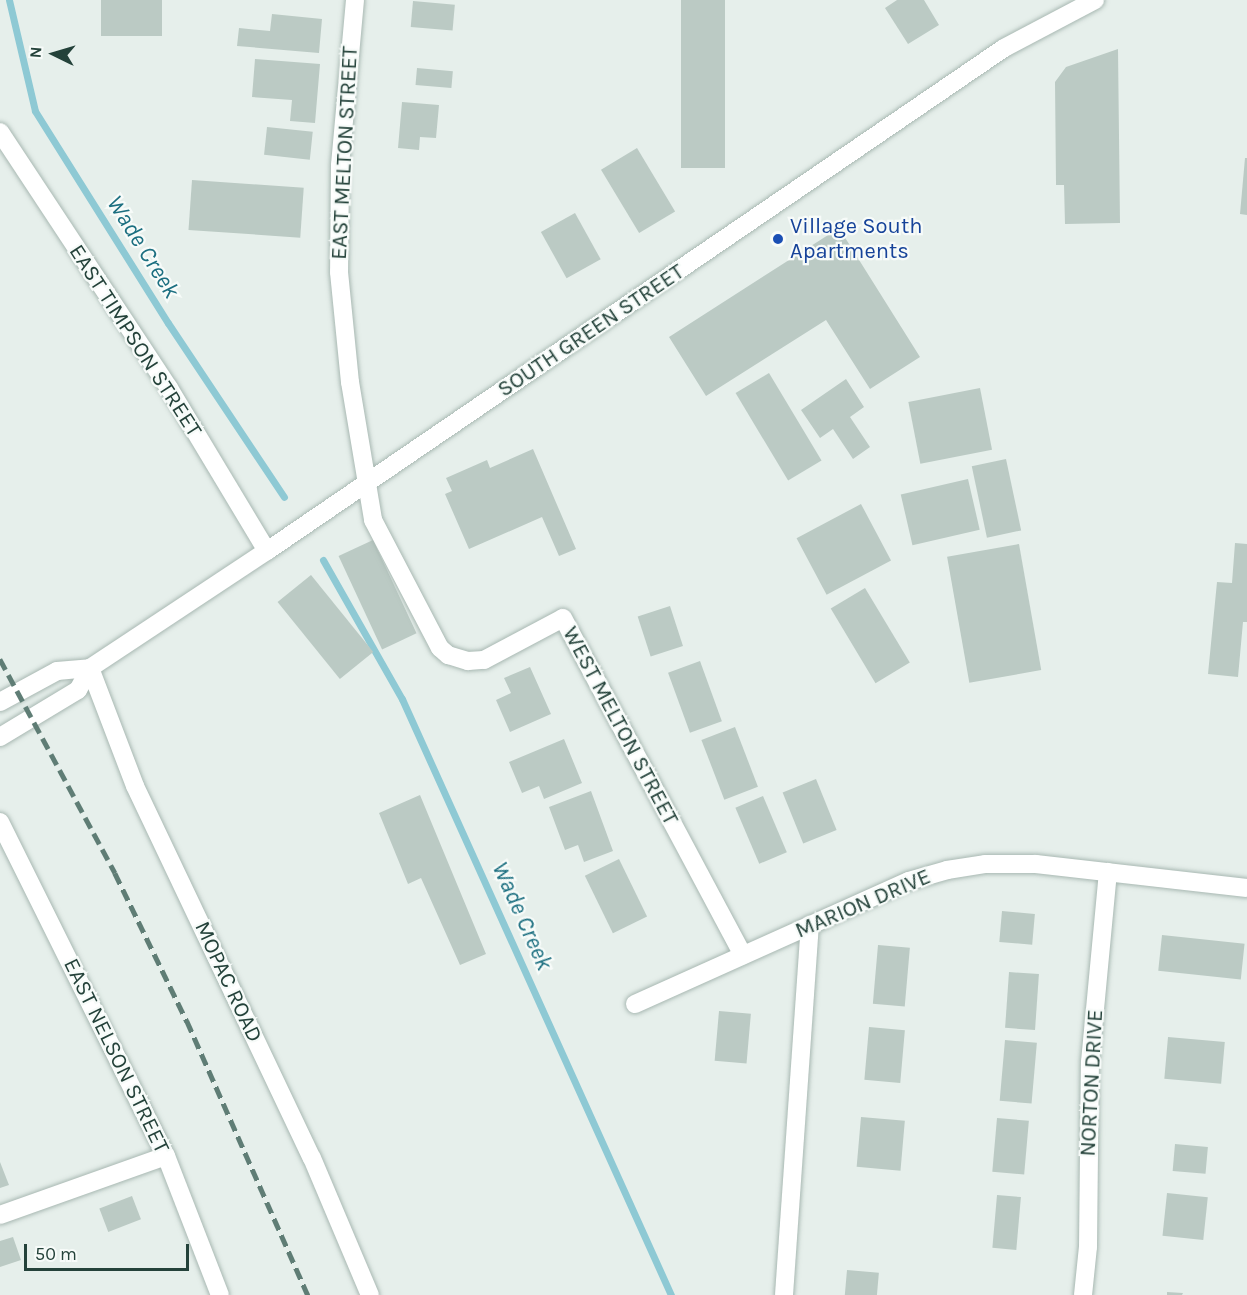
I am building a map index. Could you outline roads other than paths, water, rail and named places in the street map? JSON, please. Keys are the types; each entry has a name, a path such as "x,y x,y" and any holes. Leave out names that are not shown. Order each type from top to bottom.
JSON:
{"street":[{"name":"EAST MELTON STREET","path":"355,0 340,165 339,272 365,484"},
{"name":"SOUTH GREEN STREET","path":"0,737 78,690 90,668 267,551 1004,48 1095,0"},
{"name":"EAST TIMPSON STREET","path":"0,132 169,388 267,551"},
{"name":"WEST MELTON STREET","path":"365,484 373,520 444,652 459,660 484,660 562,618 743,955"},
{"name":"SOUTH GREEN STREET","path":"0,702 57,671 90,668"},
{"name":"MOPAC ROAD","path":"90,668 135,786 312,1158 370,1295"},
{"name":"EAST NELSON STREET","path":"0,822 166,1156 220,1295"},
{"name":"MARION DRIVE","path":"635,1004 909,881 966,866 1019,863 1247,888"},
{"name":"NORTON DRIVE","path":"1083,1295 1088,1247 1090,1062 1108,872"},
{"path":"784,1295 810,925"},
{"path":"0,1215 166,1156"}],"waterway":[{"name":"Wade Creek","path":"9,0 35,111 168,323 284,497"},
{"name":"Wade Creek","path":"323,560 402,699 671,1295"}],"railway":[{"path":"0,659 115,873 187,1021 308,1295"}],"place":[{"name":"Village South Apartments","path":"778,239"}]}
